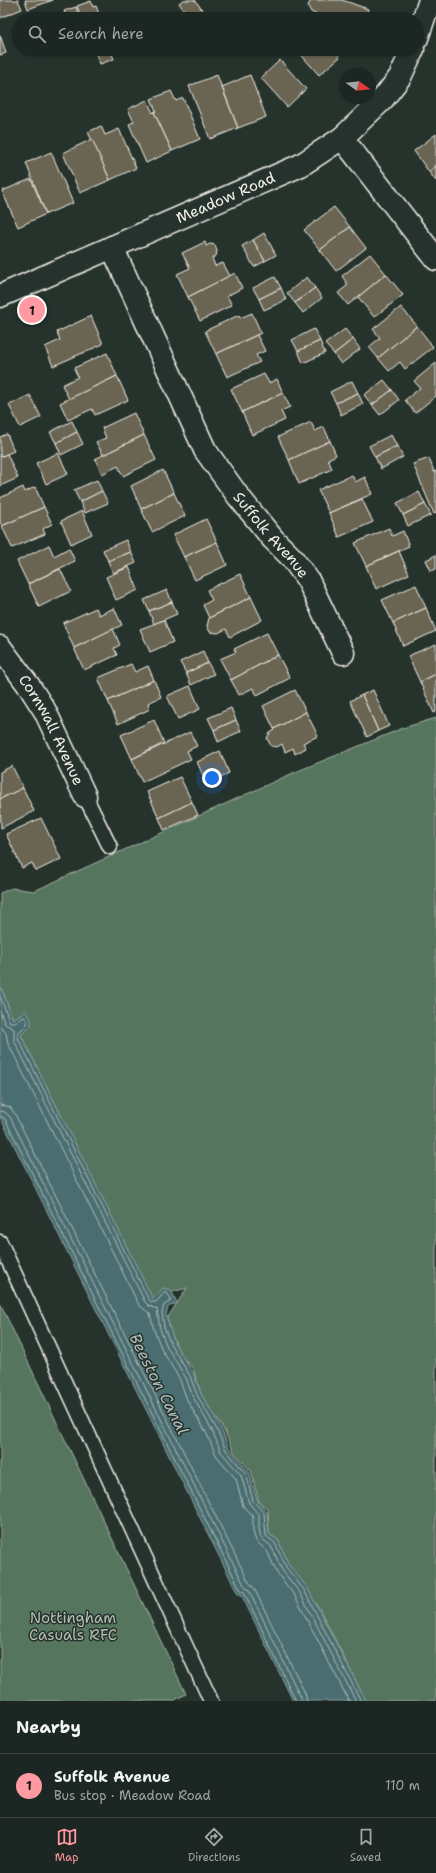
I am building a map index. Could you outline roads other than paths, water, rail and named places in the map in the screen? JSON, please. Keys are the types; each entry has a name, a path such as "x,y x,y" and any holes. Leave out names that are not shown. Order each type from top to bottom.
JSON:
{"street":[{"path":"424,18 430,0"},
{"name":"Meadow Road","path":"0,296 301,165 342,138 390,90 400,77 410,56"},
{"path":"342,138 436,259"},
{"name":"Suffolk Avenue","path":"112,247 205,450 238,496 273,539 292,558 308,580 343,653"},
{"name":"Cornwall Avenue","path":"0,647 29,686 45,711 85,796"}],"lane":[{"path":"85,796 110,847"},
{"path":"0,1242 210,1701"}],"water":[{"name":"Beeston Canal","path":"0,985 13,1019 25,1011 31,1018 31,1026 21,1035 153,1299 163,1288 171,1290 177,1303 168,1307 166,1315 175,1344 194,1375 201,1394 220,1426 229,1448 249,1472 257,1500 267,1512 269,1534 278,1540 289,1565 307,1587 366,1701 293,1701 241,1594 238,1594 0,1117"}],"place":[{"name":"Suffolk Avenue","path":"32,310"}],"park label":[{"name":"Nottingham Casuals RFC","path":"73,1626"}]}
